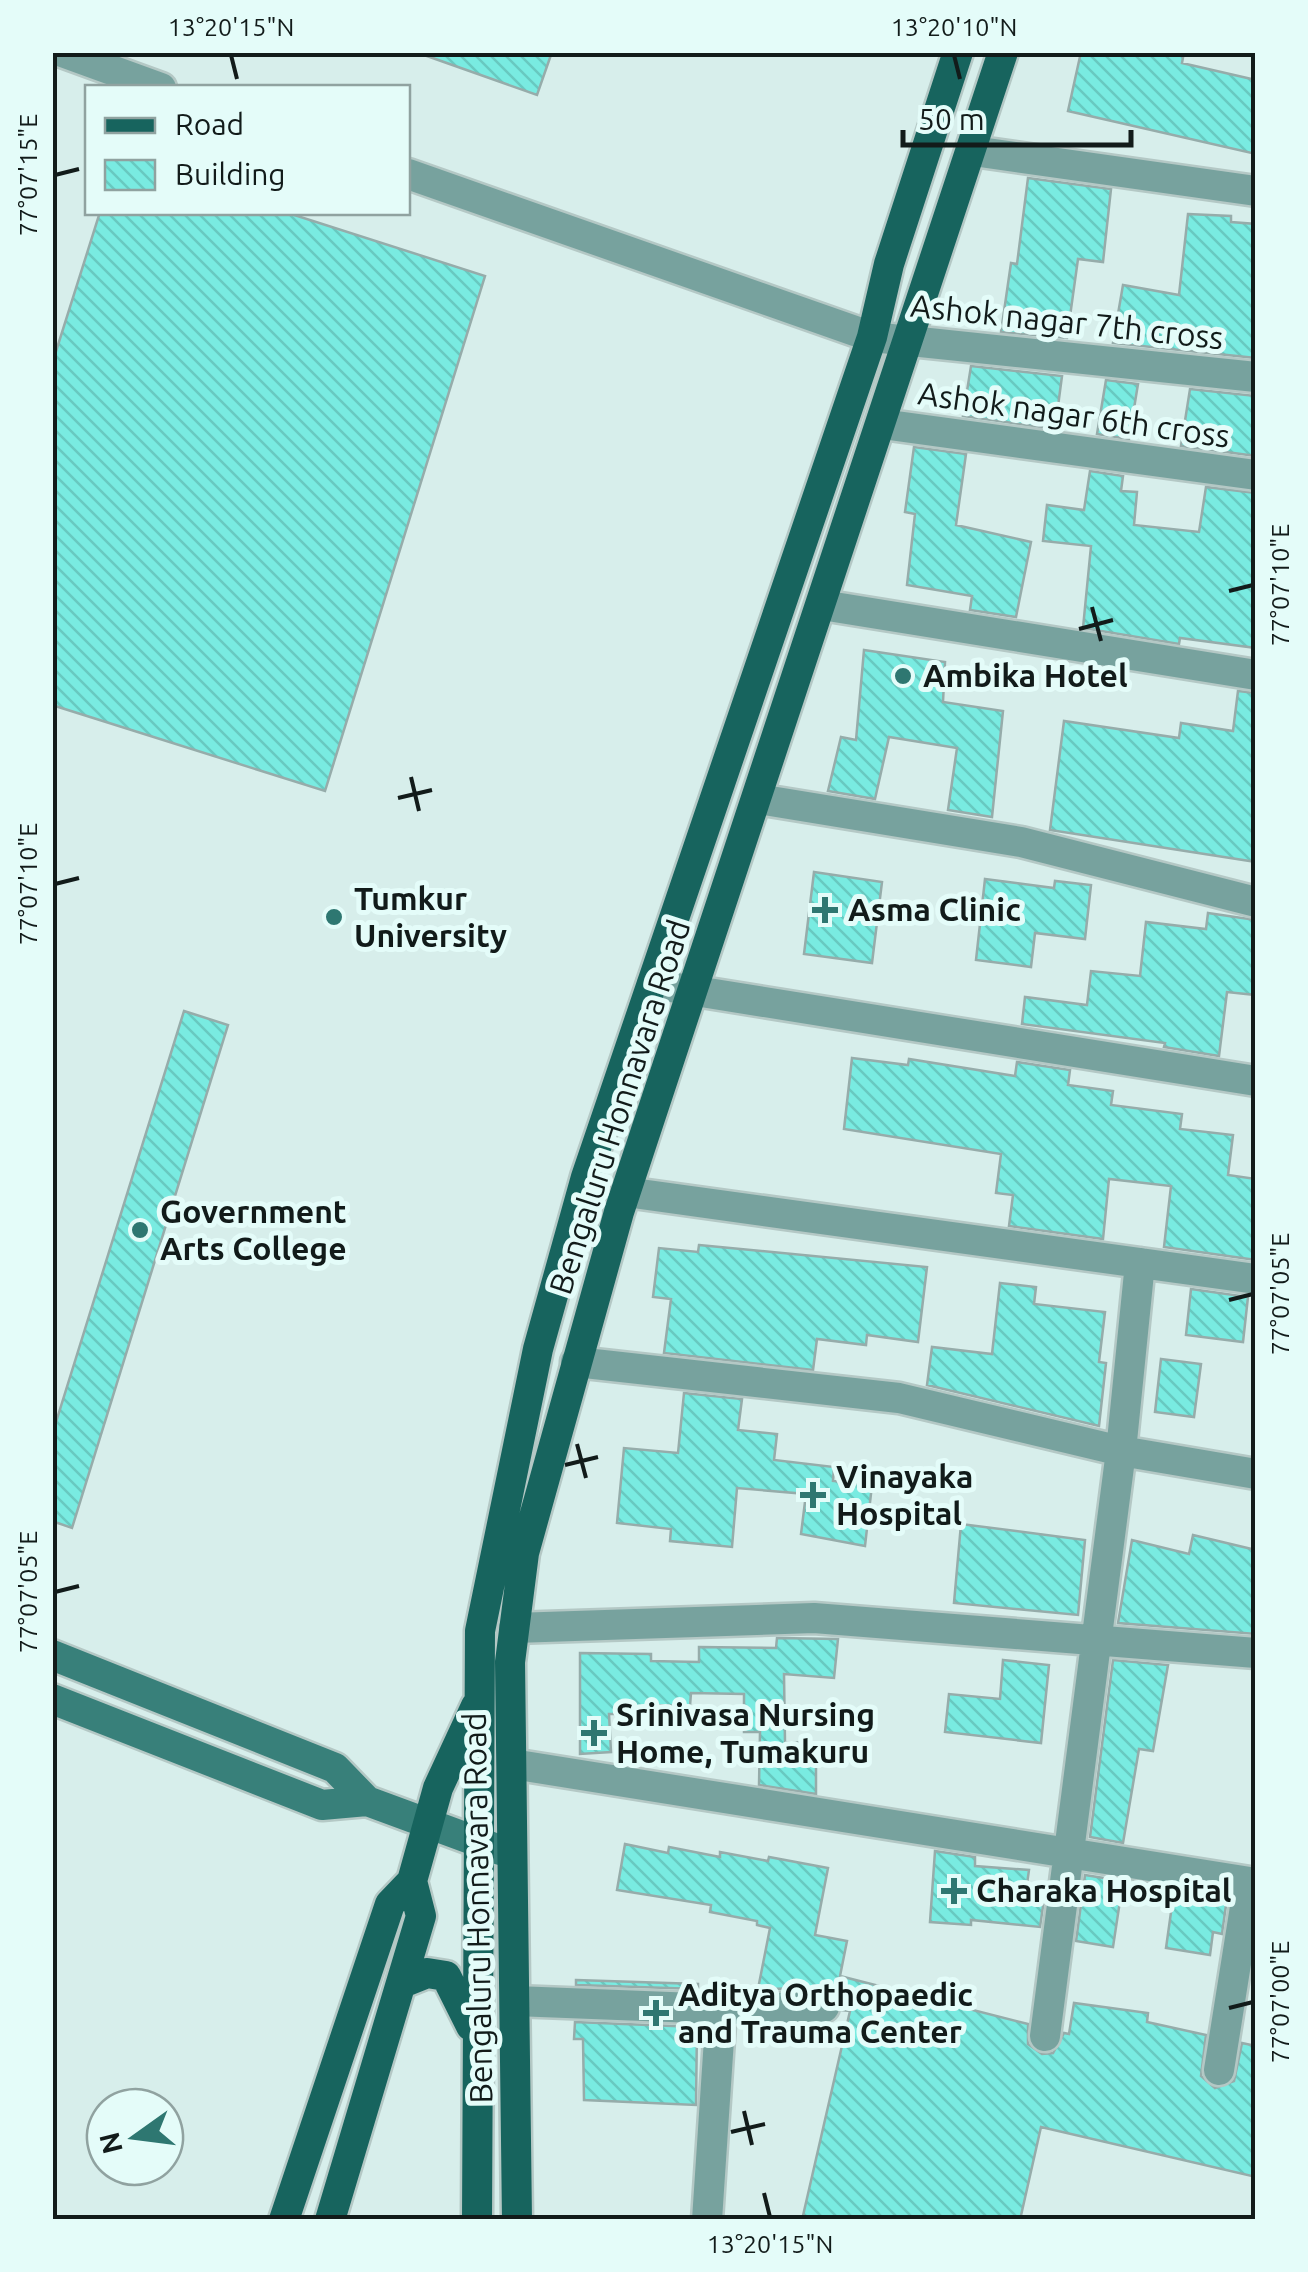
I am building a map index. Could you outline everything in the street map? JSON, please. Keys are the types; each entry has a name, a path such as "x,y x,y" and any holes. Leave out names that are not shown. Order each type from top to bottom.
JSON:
{"main road":[{"name":"Bengaluru Honnavara Road","path":"477,2220 480,1631 538,1349 586,1177 872,337 889,264 958,52"},
{"name":"Bengaluru Honnavara Road","path":"516,2220 510,1676 524,1553 626,1192 1003,52"},
{"path":"52,1655 335,1768 367,1801"},
{"path":"284,2220 390,1904 412,1880 454,1746 479,1701 510,1676"},
{"path":"52,1699 322,1804 367,1801 514,1854"},
{"path":"330,2220 421,1916 412,1880"},
{"path":"402,1983 427,1973 446,1976 478,2043"}],"street":[{"path":"62,52 153,85"},
{"path":"972,151 1256,191"},
{"name":"Ashok nagar 7th cross","path":"410,175 872,337 1256,377"},
{"name":"Ashok nagar 6th cross","path":"882,424 1256,475"},
{"path":"822,605 1256,675"},
{"path":"758,799 1021,842 1256,902"},
{"path":"652,984 1256,1082"},
{"path":"626,1192 1256,1279"},
{"path":"1045,2036 1121,1451 1140,1263"},
{"path":"576,1362 899,1398 1121,1451 1256,1474"},
{"path":"514,1628 814,1618 1256,1653"},
{"path":"512,1764 1069,1856 1252,1882 1219,2070"},
{"path":"515,2001 721,2009 824,2007"},
{"path":"707,2220 721,2009"}],"building":[{"path":"427,52 552,52 537,95 427,56"},
{"path":"1081,52 1184,52 1182,63 1256,80 1256,154 1068,111"},
{"path":"1028,178 1111,189 1103,262 1078,259 1067,338 1001,332 1011,263 1017,264"},
{"path":"1188,214 1231,216 1231,222 1256,224 1256,358 1113,343 1123,285 1179,295"},
{"name":"Tumkur University","path":"99,215 294,215 485,276 325,791 52,705 52,364"},
{"path":"971,366 1062,376 1055,429 963,416"},
{"path":"1106,380 1138,384 1129,439 1097,434"},
{"path":"1190,389 1256,396 1256,456 1181,446"},
{"path":"914,447 966,454 956,525 1031,542 1016,617 970,610 972,596 907,585 915,514 905,512"},
{"path":"1090,471 1123,476 1121,491 1137,492 1134,525 1199,532 1206,487 1256,493 1256,648 1180,638 1179,644 1083,628 1091,546 1043,541 1047,505 1084,510"},
{"path":"864,650 945,662 943,702 1003,711 992,817 948,810 957,748 889,737 875,799 828,791 841,737 856,740"},
{"path":"1238,691 1256,693 1256,862 1050,830 1064,721 1179,738 1181,723 1233,731"},
{"path":"814,872 882,882 872,963 804,954"},
{"path":"985,879 1054,888 1055,881 1091,885 1085,939 1035,933 1031,967 976,960"},
{"path":"1208,913 1256,920 1256,995 1227,992 1219,1056 1164,1047 1165,1043 1022,1024 1025,997 1087,1005 1091,971 1140,976 1146,922 1206,929"},
{"name":"Government Arts College","path":"184,1011 228,1025 72,1528 52,1521 52,1435"},
{"path":"852,1058 908,1065 909,1059 1015,1076 1017,1062 1070,1070 1068,1085 1113,1091 1111,1105 1182,1114 1180,1129 1233,1135 1228,1175 1256,1179 1256,1260 1164,1247 1171,1186 1109,1179 1103,1239 1009,1226 1013,1195 996,1193 1001,1154 844,1129"},
{"path":"699,1245 927,1267 918,1342 867,1335 866,1345 817,1339 813,1370 664,1353 671,1299 653,1297 659,1248 698,1252"},
{"path":"1000,1283 1036,1287 1034,1304 1105,1312 1099,1362 1106,1363 1099,1426 927,1385 932,1347 992,1354"},
{"path":"1191,1289 1248,1297 1243,1342 1186,1335"},
{"path":"1161,1359 1201,1364 1194,1417 1155,1412"},
{"path":"684,1393 742,1399 738,1430 777,1434 774,1460 834,1467 833,1481 872,1485 865,1546 801,1534 806,1494 737,1488 732,1547 670,1541 671,1529 617,1523 624,1448 678,1453"},
{"path":"961,1524 1085,1540 1078,1615 954,1603"},
{"path":"1193,1535 1256,1550 1256,1634 1118,1623 1132,1540 1189,1554"},
{"path":"777,1638 838,1639 834,1678 784,1674 785,1742 816,1743 816,1794 759,1785 760,1732 744,1732 744,1694 691,1693 690,1706 650,1705 650,1714 609,1714 611,1752 580,1754 580,1653 651,1654 651,1661 699,1662 699,1647 776,1648"},
{"path":"1003,1660 1049,1665 1041,1743 945,1732 949,1694 1000,1699"},
{"path":"1113,1660 1168,1665 1153,1751 1139,1749 1123,1843 1090,1837"},
{"path":"625,1844 668,1853 669,1847 720,1857 720,1852 768,1861 769,1857 828,1868 815,1935 847,1941 840,1976 1028,2024 1028,2044 1042,2054 1053,2053 1064,2033 1069,2034 1074,2003 1148,2013 1147,2022 1206,2035 1201,2076 1215,2088 1234,2081 1242,2043 1256,2046 1256,2177 1041,2127 1020,2220 802,2220 850,2011 842,2010 839,1997 825,1988 758,1989 770,1928 757,1925 757,1921 710,1912 711,1905 617,1890"},
{"path":"935,1851 975,1857 975,1866 1029,1870 1027,1884 1046,1886 1040,1927 971,1920 971,1925 930,1922"},
{"path":"1085,1875 1123,1881 1113,1947 1076,1941"},
{"path":"1174,1891 1227,1898 1222,1934 1213,1932 1210,1955 1166,1948"},
{"path":"576,1980 698,1984 698,1989 576,1985"},
{"path":"575,2022 697,2027 696,2105 584,2100 583,2039 574,2039"}],"place":[{"name":"Ambika Hotel","path":"903,676"},
{"name":"Asma Clinic","path":"825,910"},
{"name":"Tumkur University","path":"334,917"},
{"name":"Government Arts College","path":"140,1230"},
{"name":"Vinayaka Hospital","path":"813,1495"},
{"name":"Srinivasa Nursing Home, Tumakuru","path":"594,1733"},
{"name":"Charaka Hospital","path":"954,1891"},
{"name":"Aditya Orthopaedic and Trauma Center","path":"656,2013"}]}
